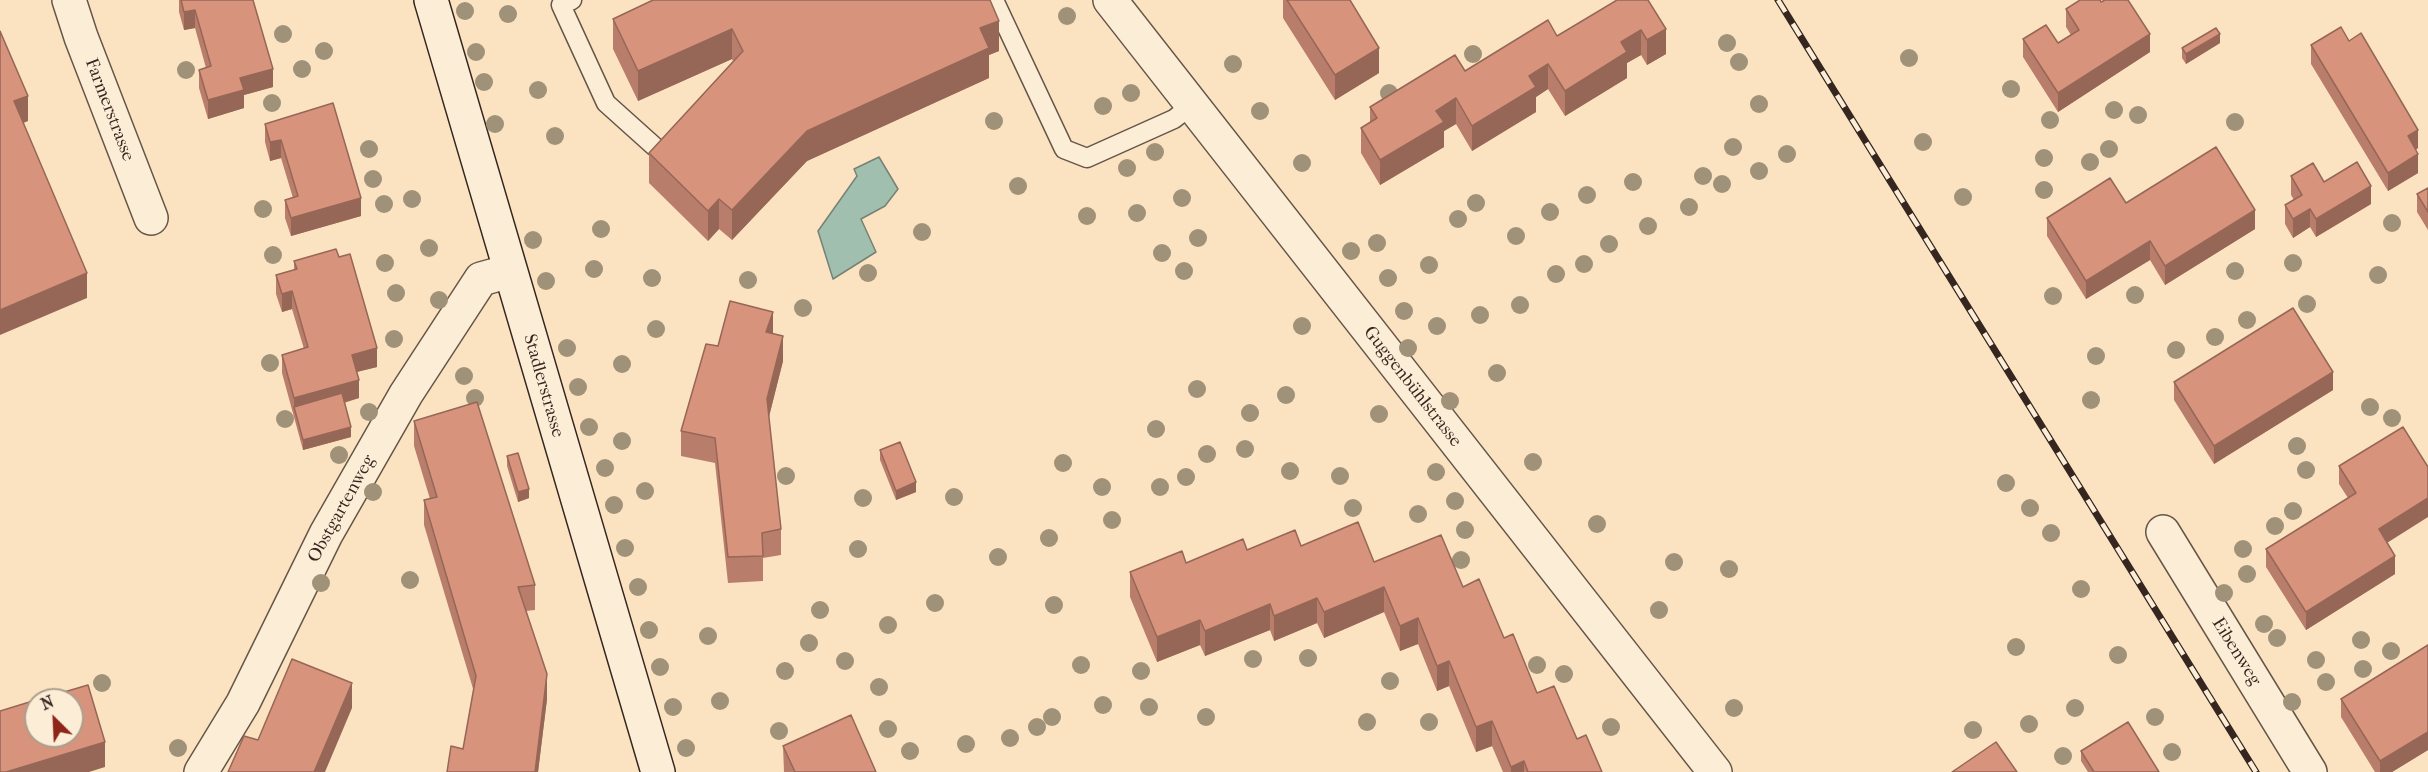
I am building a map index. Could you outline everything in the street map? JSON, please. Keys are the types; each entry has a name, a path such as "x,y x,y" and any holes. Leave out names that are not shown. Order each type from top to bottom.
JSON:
{"street":[{"name":"Farmerstrasse","path":"69,0 151,218"},
{"name":"Stadlerstrasse","path":"431,0 658,772"},
{"name":"Guggenbühlstrasse","path":"1110,0 1715,772"},
{"name":"Obstgartenweg","path":"201,772 243,703 326,534 406,394 481,279 510,271"},
{"name":"Eibenweg","path":"2163,532 2310,772"}],"lane":[{"path":"572,0 561,5 606,103 656,147"},
{"path":"994,0 1064,149 1088,158 1174,119 1192,105"}],"shaded area":[{"path":"879,157 898,189 885,206 861,219 876,252 833,279 818,231 857,176 854,169"}],"building":[{"path":"181,0 253,0 273,69 240,78 244,90 208,100 199,70 211,66 195,10 184,12"},
{"path":"653,0 990,0 999,21 980,28 989,48 807,131 732,210 719,199 708,211 649,153 743,51 732,29 638,71 613,19"},
{"path":"1287,0 1350,0 1379,48 1335,75"},
{"path":"1617,0 1648,0 1666,29 1647,40 1641,30 1621,42 1627,52 1565,91 1548,64 1529,76 1536,87 1472,126 1456,98 1436,111 1444,122 1380,160 1361,128 1377,118 1370,107 1455,55 1465,71 1548,20 1557,36"},
{"path":"2080,0 2100,0 2101,2 2128,0 2150,34 2058,93 2023,39 2046,25 2058,43 2079,30 2066,9"},
{"path":"2341,27 2349,41 2361,33 2418,130 2408,136 2418,154 2388,173 2311,45"},
{"path":"2216,28 2220,34 2186,54 2182,48"},
{"path":"0,31 28,96 14,101 87,273 0,310"},
{"path":"333,103 361,198 291,218 285,200 298,196 281,140 270,142 265,124"},
{"path":"2216,147 2255,210 2165,266 2150,241 2086,281 2047,218 2110,178 2126,203"},
{"path":"2357,162 2371,186 2316,219 2310,209 2293,219 2285,205 2302,195 2291,176 2313,163 2324,182"},
{"path":"2428,188 2428,212 2417,194"},
{"path":"336,249 339,257 350,254 377,348 352,355 359,380 294,398 282,355 308,347 292,291 282,294 276,275 297,269 294,261"},
{"path":"730,301 773,312 766,332 783,336 767,399 781,529 762,533 763,556 728,557 715,438 681,431 706,344 718,346"},
{"path":"2293,308 2333,372 2214,446 2174,382"},
{"path":"342,393 351,427 303,440 294,407"},
{"path":"477,402 535,585 518,587 547,674 535,772 447,772 451,746 463,749 476,676 424,500 437,497 414,421"},
{"path":"2403,427 2428,467 2428,498 2379,529 2395,556 2306,612 2266,549 2356,493 2339,466"},
{"path":"900,442 916,482 896,491 880,450"},
{"path":"518,453 529,489 518,492 507,456"},
{"path":"1358,522 1374,562 1441,535 1463,587 1479,579 1504,638 1513,634 1537,693 1554,686 1577,739 1586,735 1602,772 1528,772 1524,761 1511,767 1492,721 1476,727 1449,661 1437,666 1418,618 1400,626 1384,587 1324,612 1317,598 1274,616 1270,604 1205,631 1200,620 1157,637 1130,572 1182,551 1186,563 1243,539 1247,550 1295,530 1301,546"},
{"path":"2428,645 2428,732 2380,761 2341,699"},
{"path":"292,659 352,683 314,772 228,772 244,736 258,740"},
{"path":"88,685 105,742 6,772 0,772 0,711 24,704 24,748 84,748 84,688 78,688"},
{"path":"851,715 876,772 795,772 783,746"},
{"path":"2128,722 2159,772 2094,772 2081,751"},
{"path":"1996,742 2017,772 1952,772"}],"railway":[{"path":"1778,0 2256,772"}]}
